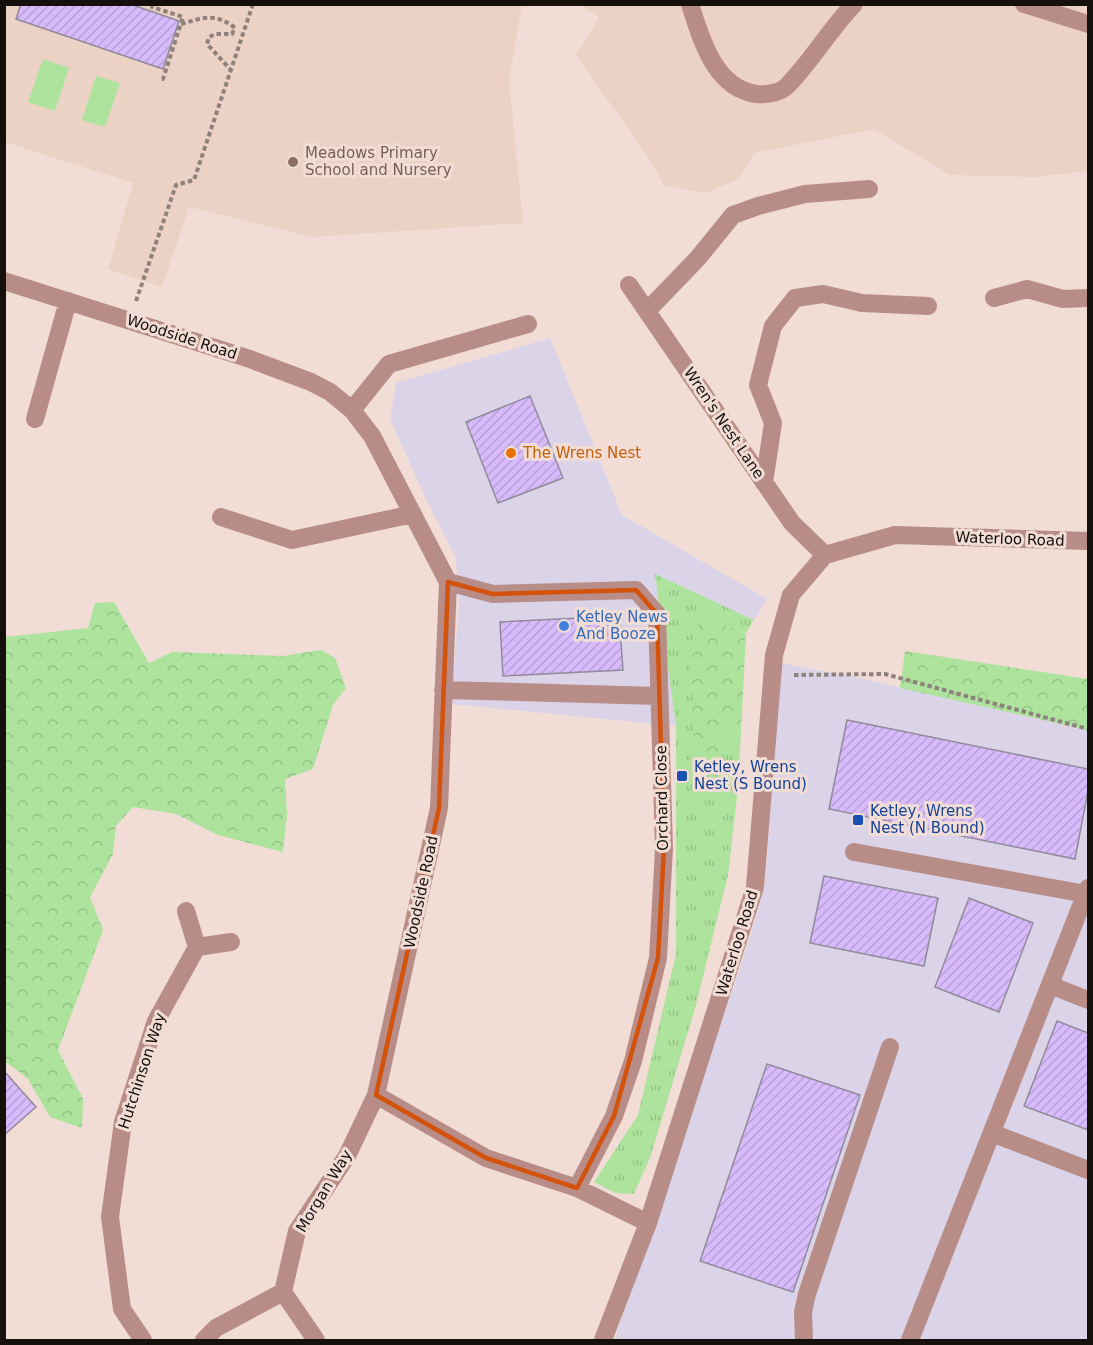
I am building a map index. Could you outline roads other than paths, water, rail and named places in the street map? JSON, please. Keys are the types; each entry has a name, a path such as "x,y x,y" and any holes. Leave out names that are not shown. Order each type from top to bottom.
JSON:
{"street":[{"path":"690,4 704,45 728,84 747,93 765,95 785,88 854,4"},
{"path":"1024,4 1089,24"},
{"path":"647,311 699,258 733,215 805,194 869,189"},
{"name":"Woodside Road","path":"4,281 250,359 311,382 330,392 352,410 372,436 448,582 439,808 376,1095"},
{"name":"Wren's Nest Lane","path":"629,285 792,523 825,555"},
{"path":"994,298 1028,289 1063,298 1089,298"},
{"path":"764,483 773,423 758,385 773,326 795,298 824,294 862,303 928,306"},
{"path":"35,419 68,301"},
{"path":"352,410 389,364 528,324"},
{"path":"221,517 292,540 413,514"},
{"name":"Waterloo Road","path":"603,1341 648,1223 755,887 774,655 791,595 825,555 896,536 1089,541"},
{"name":"Orchard Close","path":"448,582 493,594 636,590 657,614 664,848 658,958 633,1061 614,1116 576,1188"},
{"path":"442,690 659,696"},
{"path":"854,852 1087,891 1081,928 1050,985 910,1341"},
{"path":"186,911 197,946 231,942"},
{"name":"Hutchinson Way","path":"143,1341 122,1309 110,1217 121,1134 156,1021 197,946"},
{"path":"1050,985 1089,1000"},
{"path":"804,1341 803,1312 807,1294 890,1047"},
{"path":"376,1095 486,1158 576,1188 648,1223"},
{"name":"Morgan Way","path":"283,1292 297,1231 347,1156 376,1095"},
{"path":"992,1133 1089,1170"},
{"path":"204,1341 216,1328 283,1292 316,1341"}],"place":[{"name":"Meadows Primary School and Nursery","path":"293,162"},
{"name":"The Wrens Nest","path":"511,453"},
{"name":"Ketley News And Booze","path":"564,626"},
{"name":"Ketley, Wrens Nest (S Bound)","path":"682,776"},
{"name":"Ketley, Wrens Nest (N Bound)","path":"858,820"}]}
